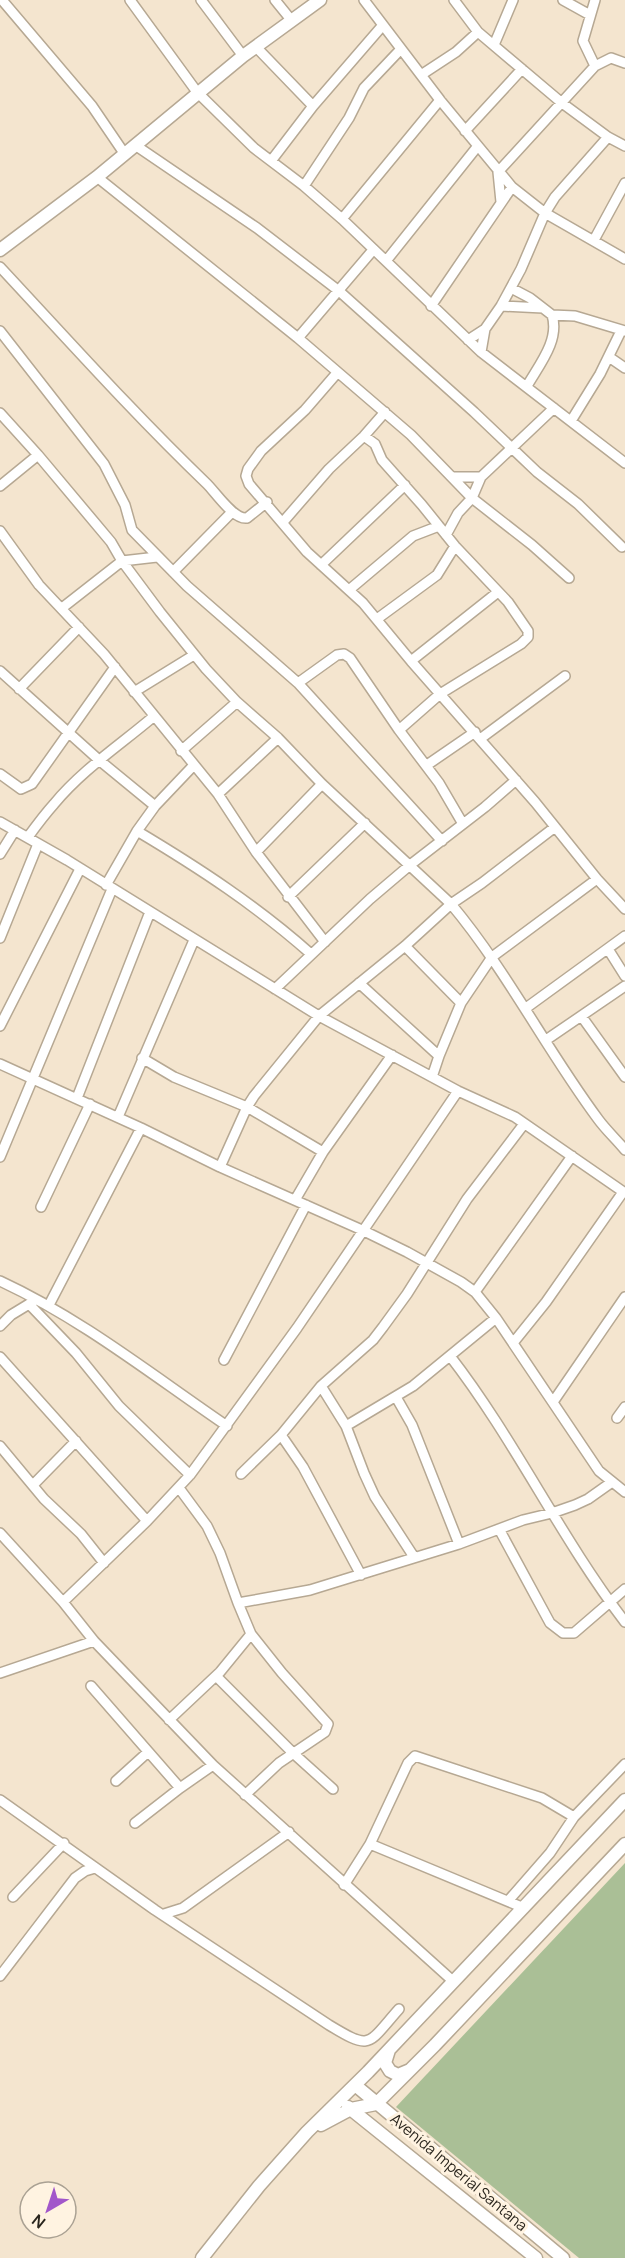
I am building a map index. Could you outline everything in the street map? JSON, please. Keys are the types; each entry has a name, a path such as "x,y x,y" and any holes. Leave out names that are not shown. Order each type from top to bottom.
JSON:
{"street":[{"path":"2,0 92,106 124,153"},
{"path":"130,0 197,92 254,148 304,186 342,219 481,352 621,460 625,450"},
{"path":"201,0 243,56"},
{"path":"275,0 292,21"},
{"path":"0,250 96,177 243,56 320,0"},
{"path":"364,0 477,147 512,187 545,213 625,259"},
{"path":"454,0 478,32 562,103 608,137 625,146"},
{"path":"494,45 513,0"},
{"path":"563,0 590,15"},
{"path":"595,0 582,41 595,66"},
{"path":"271,161 313,106 382,25"},
{"path":"421,75 456,52 478,32"},
{"path":"256,47 313,106"},
{"path":"304,186 348,118 364,88 401,49"},
{"path":"501,202 498,172 595,66 610,58 625,63"},
{"path":"465,131 522,69"},
{"path":"342,219 440,100"},
{"path":"481,352 485,330 512,288 545,213 564,186 608,137"},
{"path":"135,145 258,228 339,291 474,412 550,484 578,504 622,547"},
{"path":"386,261 477,147"},
{"path":"96,177 298,338 385,412 454,477 472,498 532,545 569,578"},
{"path":"594,240 625,183"},
{"path":"431,306 512,187"},
{"path":"298,338 373,250"},
{"path":"0,267 151,430 219,496 232,512 238,517 247,518 267,502"},
{"path":"512,288 552,315 575,316 623,331 587,397 571,421"},
{"path":"501,306 543,308"},
{"path":"527,386 555,331 552,315"},
{"path":"468,340 485,330"},
{"path":"0,331 104,464 125,505 130,527 173,572 298,683 442,842"},
{"path":"609,357 625,368"},
{"path":"337,373 305,410 261,451 248,469 246,476 249,484 321,565 377,619 625,909"},
{"path":"446,535 462,508 472,498 481,477 554,408"},
{"path":"283,522 329,469 364,436 385,412"},
{"path":"0,413 38,454 111,542 122,561 194,656 237,702 278,738 322,784 451,904 492,957 599,1121 625,1150"},
{"path":"364,436 375,444 382,460 455,546 508,602 526,626 528,637 521,644 440,694 399,730"},
{"path":"0,486 38,454"},
{"path":"454,477 481,477"},
{"path":"321,565 405,485"},
{"path":"173,572 232,512"},
{"path":"349,590 413,536 438,526"},
{"path":"0,531 39,585 115,667 153,717 218,794 288,897 325,942"},
{"path":"377,619 437,575 455,546"},
{"path":"62,609 122,561 157,557"},
{"path":"411,661 498,592"},
{"path":"19,689 79,627"},
{"path":"298,683 337,655 347,656 362,674 399,730 427,765 449,797 463,824"},
{"path":"134,692 194,656"},
{"path":"0,774 21,789 27,788 38,778 115,667"},
{"path":"0,671 99,760 155,806"},
{"path":"427,765 477,735 565,676"},
{"path":"181,751 237,702"},
{"path":"28,837 54,803 99,760 153,717"},
{"path":"218,794 278,738"},
{"path":"0,1157 34,1079 109,887 137,831 155,806 193,766"},
{"path":"275,989 370,899 516,780"},
{"path":"256,852 322,784"},
{"path":"0,822 319,1016 458,1091 508,1113 624,1192 546,1302 513,1343"},
{"path":"288,897 365,823"},
{"path":"220,1167 247,1107 262,1083 319,1016 405,946 451,904 555,827"},
{"path":"0,854 15,830"},
{"path":"137,831 256,907 311,954"},
{"path":"0,938 38,844"},
{"path":"0,1026 80,869"},
{"path":"432,1077 460,1003 492,957 597,879"},
{"path":"76,1098 150,912"},
{"path":"526,1008 625,936"},
{"path":"118,1117 194,940"},
{"path":"405,946 460,1003"},
{"path":"608,949 625,976"},
{"path":"359,983 439,1056"},
{"path":"546,1040 625,986"},
{"path":"582,1017 625,1077"},
{"path":"295,1200 323,1152 392,1055"},
{"path":"142,1058 174,1077 247,1107 323,1152"},
{"path":"0,1064 118,1117 220,1167 362,1230 426,1261 475,1292 496,1318 586,1454 599,1471 625,1492"},
{"path":"63,1602 147,1521 190,1475 297,1328 458,1091"},
{"path":"41,1208 90,1104"},
{"path":"241,1474 281,1436 321,1386 373,1340 398,1307 485,1174 524,1124"},
{"path":"49,1305 141,1128"},
{"path":"475,1292 572,1156"},
{"path":"224,1360 306,1205"},
{"path":"0,1281 49,1305 88,1329 227,1426"},
{"path":"553,1402 625,1298"},
{"path":"0,1326 11,1315 38,1299"},
{"path":"29,1304 76,1353 119,1406 190,1475"},
{"path":"346,1426 396,1397 496,1318"},
{"path":"450,1356 504,1432 589,1574 625,1622"},
{"path":"0,1357 147,1521"},
{"path":"321,1386 346,1426 375,1497 414,1557"},
{"path":"396,1397 412,1425 459,1544"},
{"path":"617,1418 625,1407"},
{"path":"281,1436 307,1474 362,1575"},
{"path":"33,1485 76,1441"},
{"path":"0,1446 33,1485 81,1534 104,1563"},
{"path":"237,1603 310,1590 459,1544 588,1499 612,1482"},
{"path":"179,1488 207,1526 220,1553 237,1603 251,1634 328,1724 327,1729 319,1737 279,1763 245,1796"},
{"path":"499,1529 546,1617 558,1630 567,1634 574,1633 625,1589"},
{"path":"0,1533 63,1602 94,1641 213,1765 454,1982"},
{"path":"169,1720 216,1676 251,1634"},
{"path":"0,1661 3,1672 94,1641"},
{"path":"216,1676 293,1753 333,1789"},
{"path":"92,1686 180,1788"},
{"path":"116,1781 148,1752"},
{"path":"345,1885 370,1844 408,1763 414,1756 542,1798 574,1817"},
{"path":"508,1900 550,1853 574,1817 625,1764"},
{"path":"135,1822 213,1765"},
{"path":"0,1800 95,1868 328,2025 356,2041 364,2042 372,2039 399,2009"},
{"path":"202,2258 259,2186 307,2132 389,2050 625,1800"},
{"path":"164,1914 183,1908 289,1832"},
{"path":"13,1897 64,1844"},
{"path":"370,1844 524,1908"},
{"path":"307,2132 351,2109 376,2104 625,1844"},
{"path":"0,1976 75,1878 95,1868"},
{"path":"389,2050 385,2063 390,2071 398,2075 411,2070"},
{"name":"Avenida Imperial Santana","path":"355,2085 563,2258"},
{"name":"Avenida Imperial Santana","path":"340,2100 536,2258"},
{"path":"393,2142 389,2134 391,2128 398,2125 404,2127"}],"green space":[{"path":"625,1863 625,2258 579,2258 396,2107"}]}
